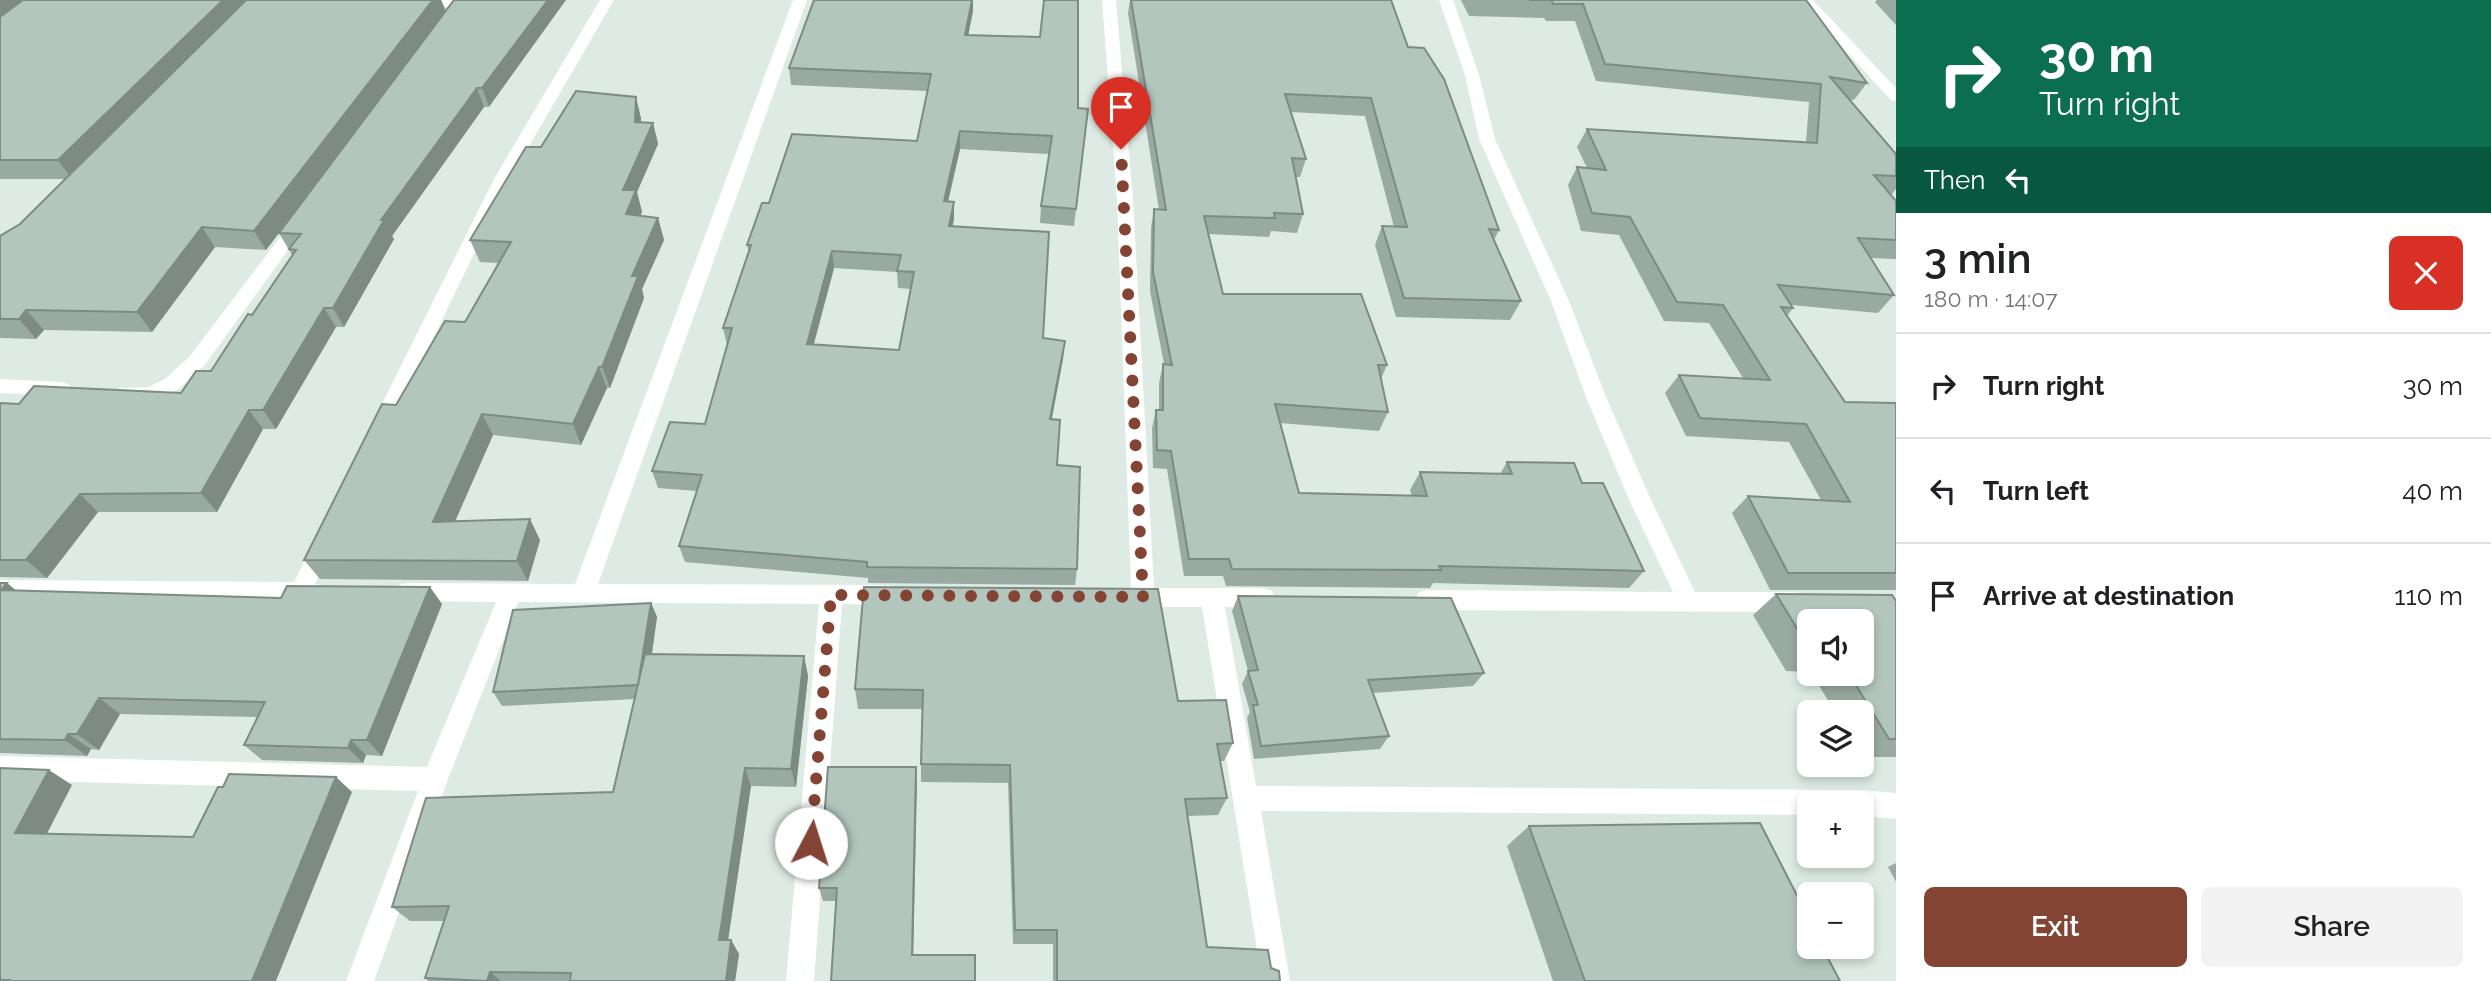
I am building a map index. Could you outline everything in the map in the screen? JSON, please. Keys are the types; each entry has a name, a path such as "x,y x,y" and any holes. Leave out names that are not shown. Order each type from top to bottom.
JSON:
{"street":[{"path":"403,0 449,2 455,6 453,15 437,38"},
{"path":"374,442 502,179 607,0"},
{"path":"583,593 800,0"},
{"path":"1109,0 1125,199 1143,597"},
{"path":"1446,0 1472,75 1487,139 1559,301 1641,502 1689,602"},
{"path":"1806,0 1896,97"},
{"path":"109,392 150,394 172,384 197,361 313,205"},
{"path":"0,386 82,390"},
{"path":"300,593 331,530"},
{"path":"0,589 340,592"},
{"path":"379,592 913,596"},
{"path":"360,981 435,779 511,592"},
{"path":"800,981 831,595"},
{"path":"1116,597 1281,598"},
{"path":"1213,598 1276,981"},
{"path":"1403,599 1817,602"},
{"path":"0,768 435,779"},
{"path":"1246,798 1797,802"},
{"path":"1874,804 1896,806"}],"building":[{"path":"23,0 223,0 58,160 0,160 0,17"},
{"path":"246,0 433,0 254,231 202,227 137,312 26,310 19,319 0,319 0,236 20,224"},
{"path":"454,0 548,0 482,88 477,88 381,220 384,220 333,308 324,308 263,410 249,410 201,493 80,494 26,560 0,560 0,403 19,404 34,386 181,393 196,371 211,371 248,314 252,315 296,250 289,249 301,234 279,233"},
{"path":"814,0 972,0 965,35 1040,37 1044,0 1078,0 1078,108 1088,109 1076,209 1041,206 1052,136 960,131 944,201 954,202 949,226 1049,232 1043,338 1065,341 1050,419 1060,420 1057,465 1080,467 1077,569 867,567 867,562 679,546 702,475 652,471 670,422 705,424 732,328 723,328 751,245 747,245 762,203 769,203 792,134 917,141 931,74 789,68","holes":["832,251 901,255 897,271 914,272 899,350 807,344"]},
{"path":"1131,0 1391,0 1408,47 1424,48 1444,79 1499,230 1489,229 1521,301 1404,298 1382,226 1407,227 1371,98 1285,94 1306,159 1292,158 1303,214 1274,213 1275,218 1204,216 1223,294 1361,294 1387,365 1378,365 1388,412 1275,404 1299,493 1427,496 1420,472 1512,474 1507,462 1574,463 1582,483 1603,483 1644,571 1439,566 1441,570 1232,569 1229,559 1189,559 1171,451 1157,450 1156,410 1163,410 1163,364 1172,365 1153,272 1154,209 1166,210"},
{"path":"1551,0 1806,0 1867,83 1830,77 1896,154 1896,176 1874,175 1896,201 1896,240 1858,238 1894,295 1778,285 1793,308 1781,307 1845,402 1896,403 1896,573 1788,573 1748,496 1850,502 1806,424 1700,418 1679,375 1770,380 1723,305 1677,302 1630,217 1592,213 1577,167 1606,170 1587,129 1817,143 1821,84 1605,64 1583,4 1553,4"},
{"path":"576,91 636,97 635,122 653,123 623,190 636,190 626,214 658,218 632,276 638,276 602,367 599,367 573,424 482,414 433,522 530,519 517,561 304,560 382,404 396,405 445,321 465,322 511,242 470,240 526,147 541,147"},
{"path":"0,583 7,583 1,590 281,598 287,586 430,587 367,740 351,740 348,748 244,745 265,702 99,698 77,734 68,734 65,740 0,739"},
{"path":"864,587 1158,589 1178,701 1226,700 1233,743 1217,744 1227,798 1185,799 1207,947 1268,950 1271,968 1279,971 1280,981 1057,981 1057,930 1015,930 1010,765 921,764 923,690 855,689"},
{"path":"1776,594 1892,595 1896,601 1896,739 1889,739 1874,715 1874,700 1865,700 1856,686 1874,686 1874,609 1797,609 1797,629"},
{"path":"1238,596 1451,598 1484,673 1368,680 1389,736 1261,746 1253,705 1258,705 1248,671 1258,670"},
{"path":"651,603 638,685 493,692 513,610"},
{"path":"645,654 804,656 791,769 745,768 719,940 731,940 726,981 570,981 571,973 490,972 487,981 425,978 449,906 392,907 426,798 613,792"},
{"path":"828,767 916,767 912,955 975,955 975,981 831,981 837,888 819,888"},
{"path":"0,768 49,770 15,833 193,837 218,787 223,787 229,774 336,777 252,981 8,981 0,980"},
{"path":"1760,823 1797,896 1797,959 1828,959 1840,981 1585,981 1529,826"}],"route":[{"path":"811,843 831,595 1143,597 1121,149"}]}
